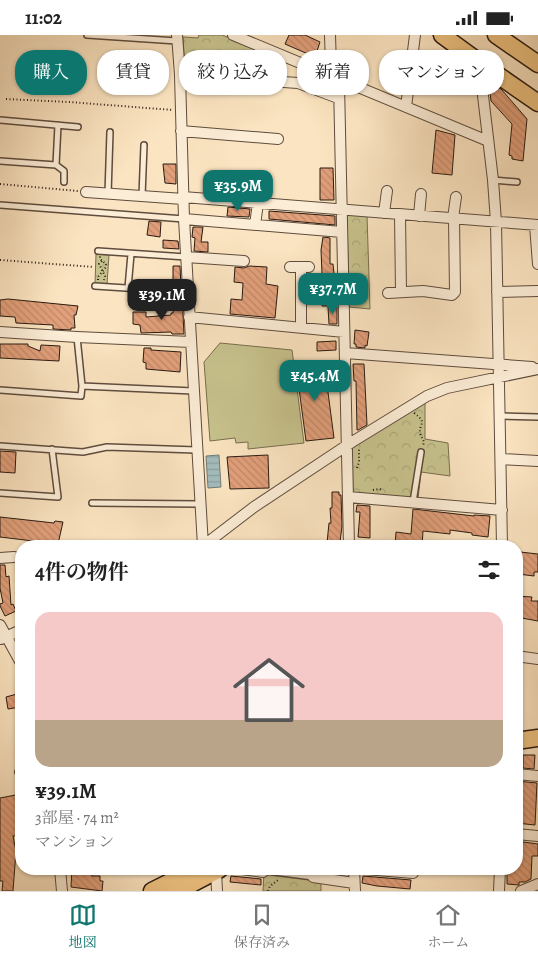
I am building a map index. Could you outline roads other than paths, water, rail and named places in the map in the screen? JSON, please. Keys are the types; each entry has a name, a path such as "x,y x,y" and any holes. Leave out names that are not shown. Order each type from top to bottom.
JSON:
{"main road":[{"path":"442,35 462,50"},
{"path":"496,35 538,64"},
{"path":"504,80 538,103"},
{"path":"523,728 538,727"},
{"path":"523,740 538,738"},
{"path":"152,891 184,875"},
{"path":"178,891 208,875"}],"street":[{"path":"330,35 330,50"},
{"path":"406,107 415,35"},
{"path":"240,36 297,61"},
{"path":"177,38 179,63"},
{"path":"287,82 298,83 338,98"},
{"path":"369,91 488,141"},
{"path":"180,95 190,342 202,540"},
{"path":"338,95 349,540"},
{"path":"483,95 496,222 502,540"},
{"path":"181,131 278,139"},
{"path":"384,213 387,191"},
{"path":"86,192 342,209 536,225 538,264"},
{"path":"419,216 421,194"},
{"path":"388,293 423,291 452,295 455,291 454,218 456,197"},
{"path":"256,225 258,203"},
{"path":"400,214 401,292"},
{"path":"184,219 342,232"},
{"path":"186,257 244,261"},
{"path":"300,267 301,328"},
{"path":"497,292 538,291"},
{"path":"189,317 344,332"},
{"path":"0,332 190,342"},
{"path":"345,353 538,368"},
{"path":"211,540 254,507 420,400 447,388 538,368"},
{"path":"500,459 538,461"},
{"path":"348,497 502,510"},
{"path":"0,558 14,557"},
{"path":"0,625 3,638 15,655"},
{"path":"3,638 15,633"},
{"path":"523,657 538,659"},
{"path":"523,775 538,776"},
{"path":"523,835 538,836"},
{"path":"61,875 62,891"},
{"path":"217,891 218,875"},
{"path":"499,891 500,875"},
{"path":"313,877 354,887"},
{"path":"521,891 538,884"}],"lane":[{"path":"87,35 177,38"},
{"path":"0,120 78,127"},
{"path":"56,165 58,125"},
{"path":"108,194 110,132"},
{"path":"142,196 144,145"},
{"path":"0,161 56,165 64,171 64,182"},
{"path":"493,180 518,182"},
{"path":"0,205 184,219"},
{"path":"99,253 186,257"},
{"path":"128,288 131,254"},
{"path":"97,285 188,292"},
{"path":"0,390 81,396 82,386 77,337"},
{"path":"82,386 193,391"},
{"path":"500,416 538,417"},
{"path":"0,446 83,452 107,447 196,450"},
{"path":"0,493 58,497 52,449"},
{"path":"413,502 421,452"},
{"path":"92,503 199,504"},
{"path":"297,875 313,877"}],"water":[{"path":"219,455 221,487 208,488 206,456"}]}
